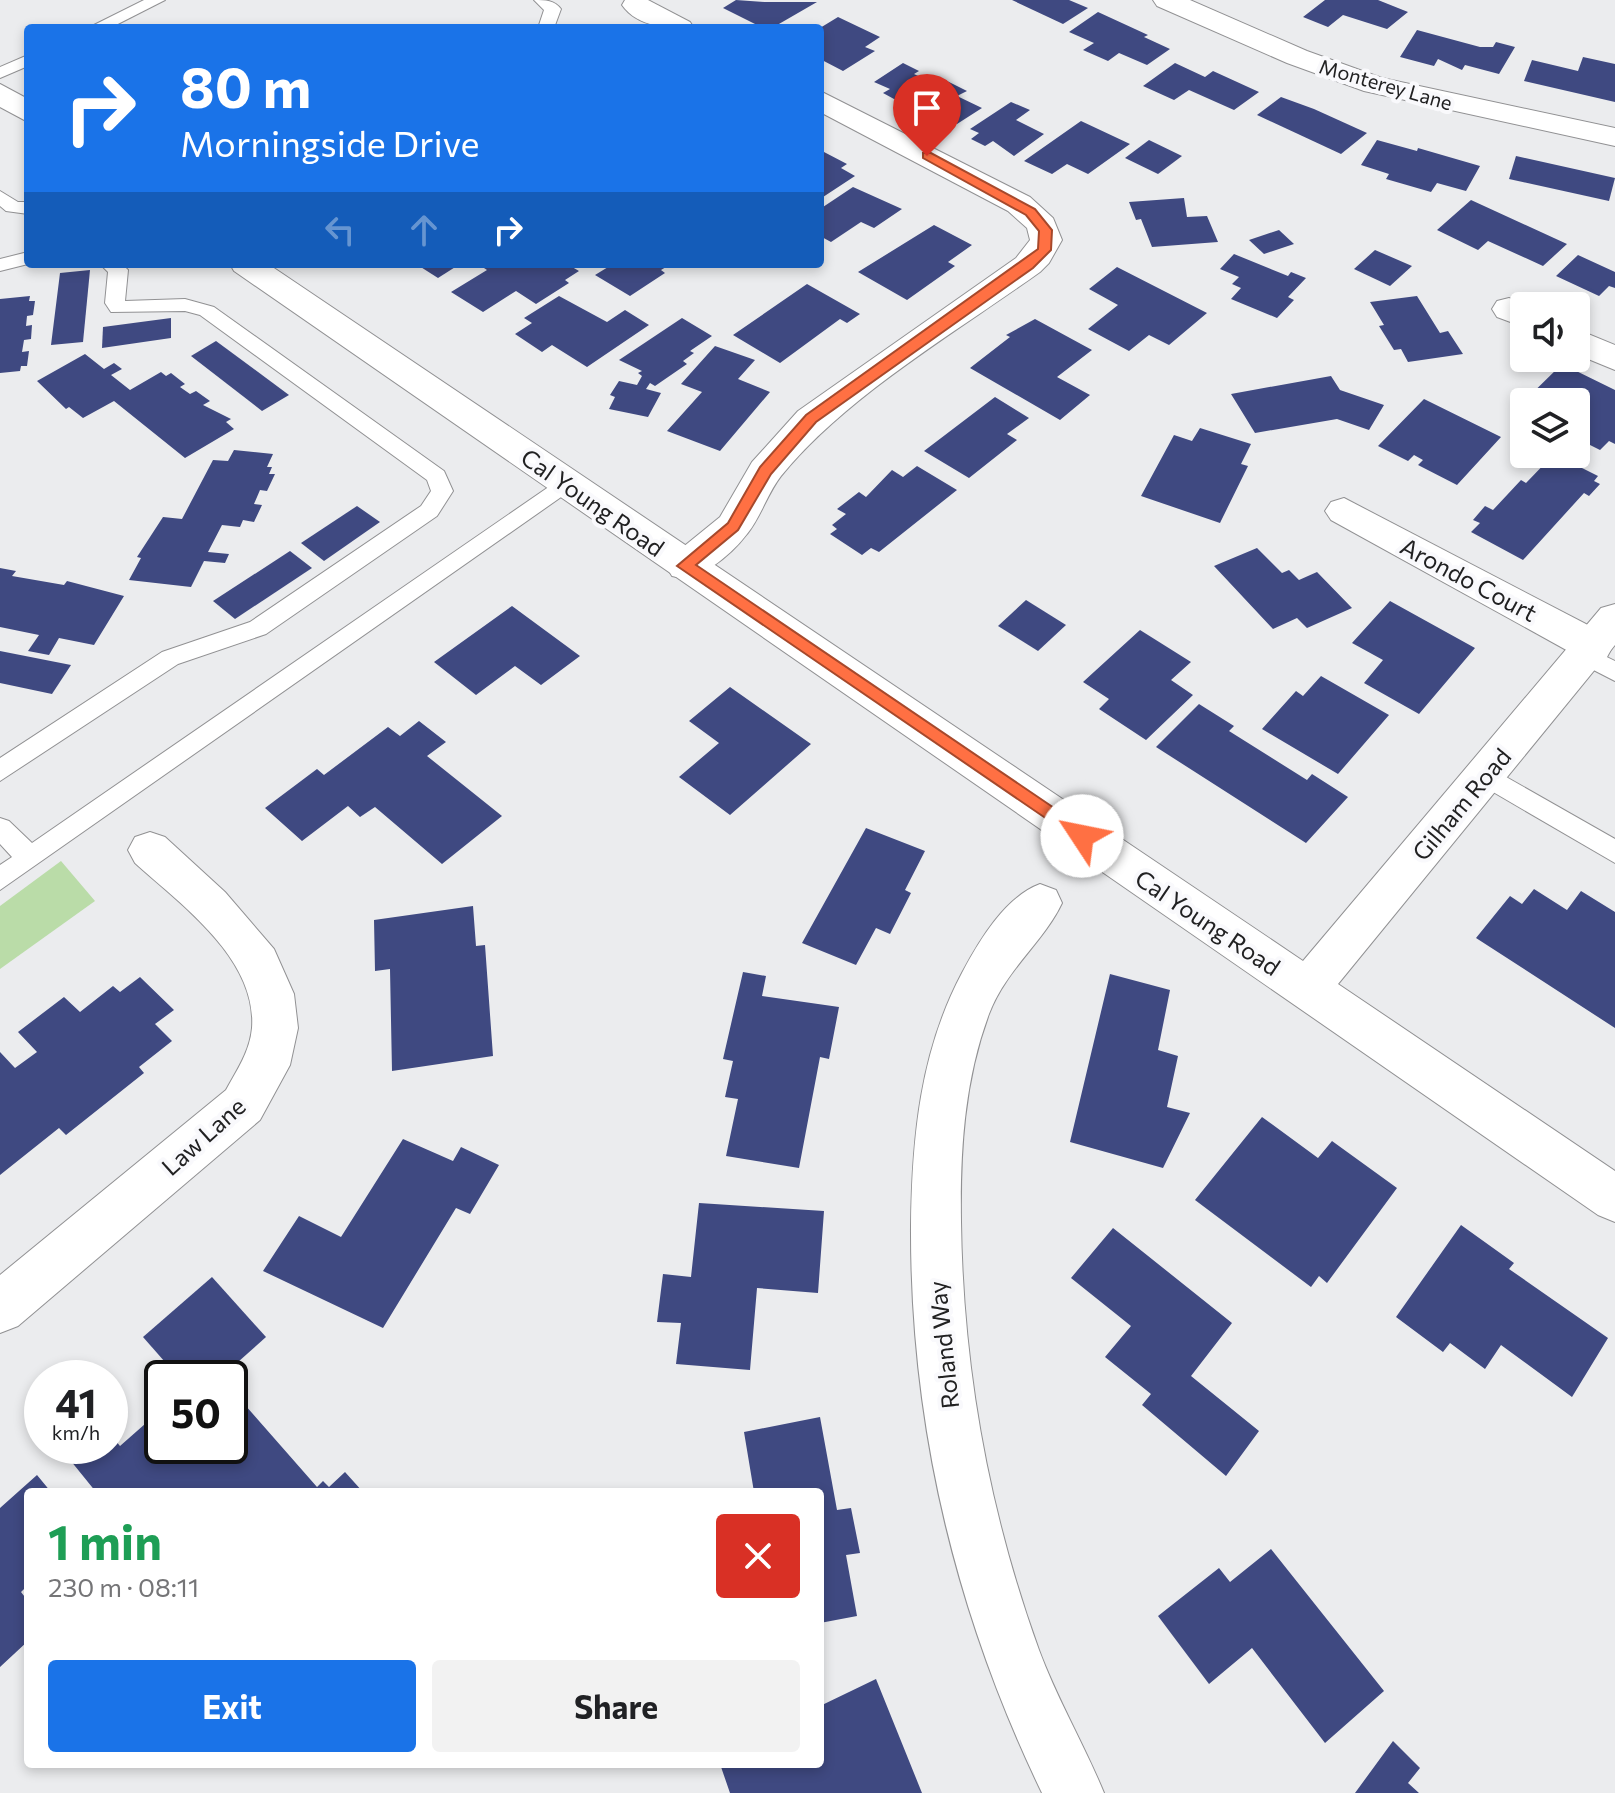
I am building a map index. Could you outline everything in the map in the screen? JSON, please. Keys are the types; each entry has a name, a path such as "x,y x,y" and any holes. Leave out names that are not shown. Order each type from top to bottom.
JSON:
{"street":[{"name":"Monterey Lane","path":"1167,0 1309,62 1374,85 1615,137"},
{"path":"636,5 672,24"},
{"path":"0,93 24,110"},
{"path":"685,566 733,526 765,471 811,419 1028,265 1044,250 1047,241 1040,221 1007,197 824,102"},
{"name":"Cal Young Road","path":"252,268 1615,1199"},
{"path":"1590,347 1615,359"},
{"name":"Arondo Court","path":"1344,511 1602,648"},
{"name":"Gilham Road","path":"1307,989 1485,775 1602,648"},
{"name":"Law Lane","path":"0,1308 243,1105 263,1078 273,1047 276,1017 271,986 253,951 232,926 150,850"},
{"name":"Roland Way","path":"1040,903 1000,948 983,976 959,1031 942,1102 936,1174 936,1285 944,1379 961,1478 986,1570 1050,1749 1074,1793"}],"lane":[{"path":"105,24 157,0"},
{"path":"542,0 553,9 547,24"},
{"path":"0,73 24,62"},
{"path":"0,265 24,259"},
{"path":"0,771 177,654 258,628 429,511 442,491 436,476 204,309 185,305 118,308 115,303 118,270 115,268"},
{"path":"0,879 566,483"},
{"path":"1485,775 1615,852"},
{"path":"0,828 30,858"}],"green space":[{"path":"61,861 95,901 0,969 0,906"}],"building":[{"path":"736,0 817,2 779,24 755,24 723,8"},
{"path":"1012,0 1069,0 1088,8 1063,24"},
{"path":"1325,0 1378,0 1408,12 1387,29 1343,15 1328,27 1303,17"},
{"path":"1098,12 1170,49 1147,65 1119,53 1108,61 1083,50 1094,43 1069,32"},
{"path":"838,17 880,37 865,47 875,51 843,71 824,61 824,26"},
{"path":"1417,30 1480,47 1493,47 1496,42 1515,47 1499,74 1465,65 1462,70 1438,59 1434,66 1400,57"},
{"path":"1583,57 1615,64 1615,102 1524,81 1532,60 1578,71"},
{"path":"903,63 919,71 914,74 933,83 941,78 967,91 957,96 982,108 957,124 912,101 905,105 883,93 890,89 874,82"},
{"path":"1175,63 1205,77 1213,71 1259,92 1234,110 1189,90 1174,100 1143,86"},
{"path":"1281,97 1367,133 1341,154 1257,115"},
{"path":"1011,102 1030,110 1016,120 1044,134 1014,156 993,141 985,146 971,139 979,133 970,129"},
{"path":"1081,121 1130,144 1088,174 1067,164 1052,174 1024,161"},
{"path":"1149,140 1182,156 1158,174 1125,158"},
{"path":"1377,140 1480,166 1466,191 1437,183 1431,192 1386,179 1389,174 1361,165"},
{"path":"824,152 847,164 841,168 855,176 824,196"},
{"path":"1516,156 1615,178 1609,201 1509,179"},
{"path":"853,187 902,209 874,228 861,222 831,242 824,238 824,206"},
{"path":"1184,198 1187,217 1207,216 1218,242 1152,247 1141,219 1136,220 1129,202"},
{"path":"1471,200 1567,244 1543,266 1488,241 1478,250 1437,230"},
{"path":"934,225 972,245 948,262 955,266 907,300 858,272"},
{"path":"1279,230 1294,244 1264,254 1249,240"},
{"path":"1375,250 1412,266 1390,286 1354,269"},
{"path":"1234,254 1288,276 1291,272 1306,278 1288,297 1294,300 1277,318 1231,299 1241,288 1232,284 1239,277 1220,269"},
{"path":"1578,255 1615,272 1615,288 1609,286 1599,296 1556,276"},
{"path":"1117,267 1207,313 1169,345 1149,335 1129,351 1088,329 1118,305 1089,289"},
{"path":"422,268 454,268 438,278"},
{"path":"484,268 574,268 579,271 565,280 569,283 536,304 516,291 483,312 451,292 487,270"},
{"path":"606,268 664,268 661,270 665,273 630,296 595,275"},
{"path":"90,270 83,342 51,345 60,273"},
{"path":"807,284 860,314 847,323 840,319 780,363 733,335"},
{"path":"30,296 29,301 35,301 33,315 27,316 26,326 32,325 31,339 24,340 22,352 29,351 27,366 21,366 20,371 0,373 0,299"},
{"path":"559,296 607,322 625,310 649,325 587,367 552,345 542,352 515,334 532,323 524,318"},
{"path":"1417,296 1440,333 1448,331 1463,354 1408,362 1401,349 1394,350 1379,326 1384,325 1370,302"},
{"path":"171,318 171,338 102,348 103,327"},
{"path":"682,318 712,336 690,351 694,353 683,361 687,364 655,386 650,383 646,389 661,393 648,417 609,409 615,397 610,395 619,381 637,385 642,376 638,373 642,371 619,360"},
{"path":"1035,319 1092,350 1057,377 1090,395 1060,420 970,368 1010,337 1006,335"},
{"path":"216,341 289,395 262,411 191,356"},
{"path":"715,346 755,360 738,379 770,392 720,451 667,431 702,392 681,384"},
{"path":"85,354 104,369 114,363 122,369 111,375 130,390 161,372 166,376 171,373 185,384 180,387 190,394 196,391 210,401 203,405 231,419 226,422 234,429 185,458 114,401 83,418 69,407 66,409 37,381"},
{"path":"1554,372 1578,372 1615,390 1615,444 1609,441 1600,450 1590,445 1590,388 1537,388"},
{"path":"1331,376 1340,390 1384,405 1369,430 1337,419 1255,433 1231,394"},
{"path":"995,397 1029,418 1007,434 1017,440 969,478 924,451"},
{"path":"1424,399 1501,437 1457,485 1418,465 1423,460 1414,455 1408,461 1378,446"},
{"path":"1200,428 1251,444 1241,464 1248,466 1220,523 1141,496 1174,435 1192,441"},
{"path":"234,450 273,454 267,467 272,467 269,474 275,474 267,491 260,490 254,504 262,505 254,522 243,520 240,527 222,525 208,552 229,554 225,563 204,561 191,587 129,580 141,558 137,557 163,517 182,519 213,460 228,461"},
{"path":"917,466 957,490 879,552 871,548 862,555 830,534 837,529 832,525 846,514 837,509 859,492 866,497 892,470 903,477"},
{"path":"1540,468 1582,468 1598,476 1594,481 1600,484 1589,496 1584,493 1523,560 1471,532 1480,523 1473,520 1485,506 1493,510 1521,480 1526,483"},
{"path":"357,506 380,522 324,561 301,543"},
{"path":"1257,548 1282,573 1289,570 1299,580 1317,572 1352,608 1307,628 1297,618 1273,629 1214,566"},
{"path":"290,551 312,568 235,619 213,601"},
{"path":"0,568 16,571 12,576 64,585 67,581 124,596 94,645 59,638 49,655 28,651 39,635 0,627"},
{"path":"1026,600 1066,625 1038,651 998,626"},
{"path":"1390,601 1475,648 1419,714 1364,683 1383,660 1352,643"},
{"path":"512,606 580,656 541,685 515,666 476,695 434,662"},
{"path":"1140,630 1191,662 1171,680 1193,695 1146,740 1099,709 1109,699 1083,682"},
{"path":"0,651 71,665 52,694 0,683"},
{"path":"1321,676 1389,715 1338,774 1262,729 1296,691 1303,696"},
{"path":"730,687 811,744 730,815 679,777 719,743 689,721"},
{"path":"1199,704 1234,726 1229,731 1307,780 1312,774 1348,797 1306,843 1156,747"},
{"path":"419,721 446,742 427,756 502,816 442,864 375,807 360,817 348,806 302,841 265,808 317,769 324,775 388,727 400,736"},
{"path":"866,828 925,851 905,890 911,893 890,934 876,928 856,965 802,943"},
{"path":"1534,889 1567,910 1581,891 1615,912 1615,1028 1476,938 1510,896 1522,904"},
{"path":"473,906 476,946 485,945 493,1056 392,1071 390,969 375,971 374,920"},
{"path":"743,972 766,976 762,996 839,1007 829,1059 820,1057 799,1168 726,1156 738,1099 725,1097 733,1061 723,1059"},
{"path":"1110,974 1170,990 1158,1050 1178,1056 1167,1107 1190,1113 1163,1168 1070,1142"},
{"path":"140,977 174,1010 155,1024 172,1041 139,1067 144,1073 66,1135 59,1128 0,1175 0,1052 15,1068 37,1052 18,1032 64,997 80,1012 113,986 120,992"},
{"path":"1262,1117 1318,1158 1332,1141 1397,1188 1327,1283 1319,1276 1311,1287 1195,1200"},
{"path":"403,1139 453,1161 461,1147 499,1165 470,1214 456,1208 383,1328 263,1271 299,1216 341,1237"},
{"path":"699,1203 824,1211 818,1293 757,1288 750,1370 676,1364 681,1323 657,1322 663,1274 691,1277"},
{"path":"1461,1225 1514,1263 1509,1269 1608,1338 1572,1397 1501,1345 1485,1369 1450,1343 1443,1352 1396,1317"},
{"path":"1113,1228 1232,1323 1191,1376 1259,1431 1226,1476 1142,1405 1151,1394 1105,1357 1131,1326 1071,1278"},
{"path":"212,1277 266,1337 240,1360 163,1360 143,1337"},
{"path":"248,1408 317,1487 323,1481 329,1487 345,1472 359,1488 93,1488 73,1464 128,1464 128,1439 144,1425 144,1464 248,1464"},
{"path":"820,1417 837,1510 851,1508 860,1553 846,1555 857,1616 824,1622 824,1488 753,1488 744,1432"},
{"path":"37,1475 48,1488 24,1488 24,1589 21,1592 24,1596 24,1645 0,1667 0,1508"},
{"path":"1271,1549 1384,1691 1325,1743 1252,1648 1209,1684 1158,1616 1219,1568 1230,1582"},
{"path":"876,1679 922,1793 730,1793 721,1768 824,1768 824,1704"},
{"path":"1393,1741 1420,1768 1408,1783 1419,1793 1355,1793"}],"route":[{"path":"927,156 1030,212 1046,230 1044,250 1038,258 811,419 765,471 733,526 685,566 1082,836"}]}
